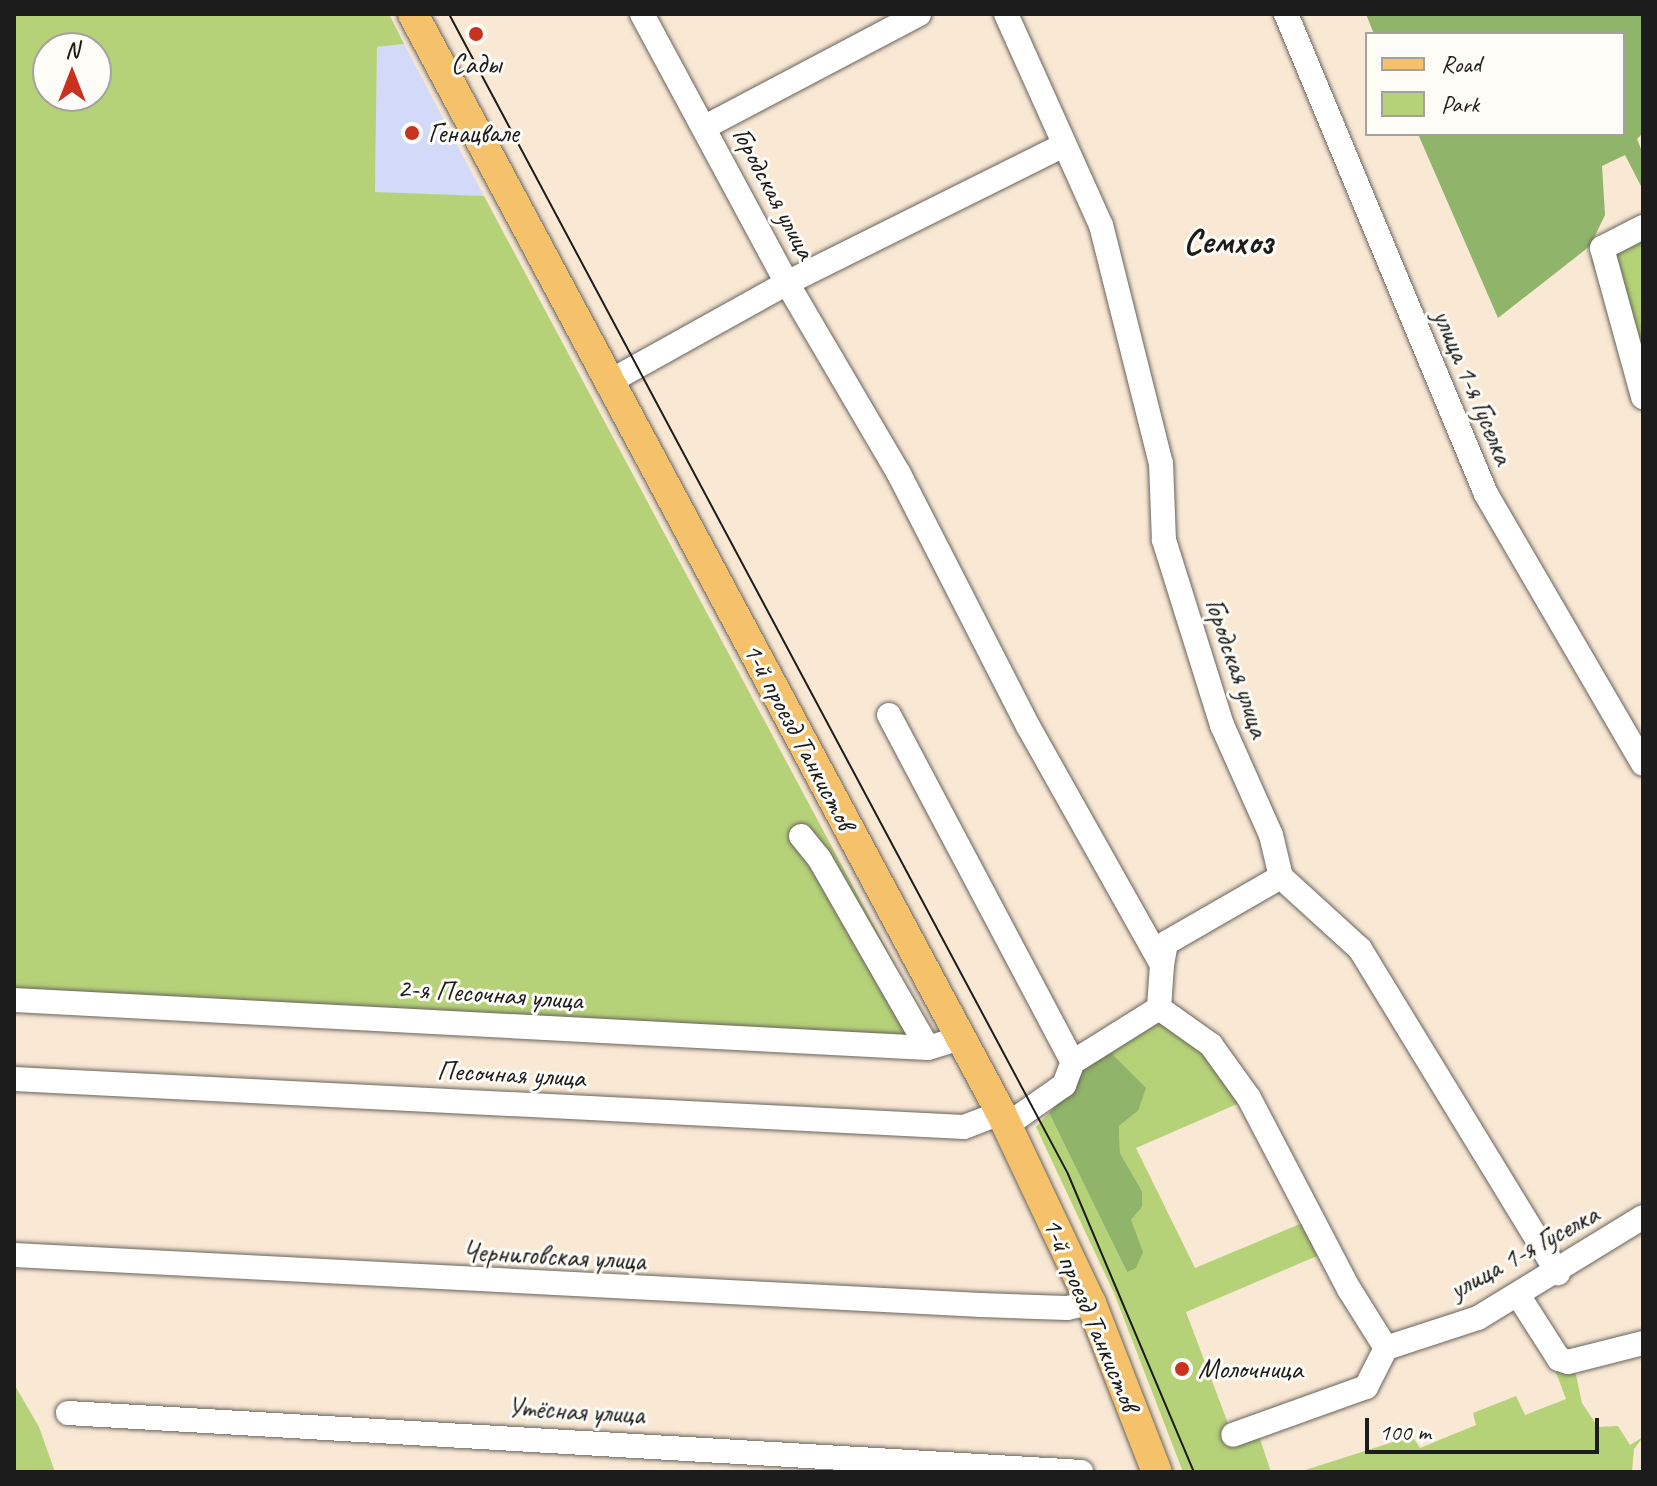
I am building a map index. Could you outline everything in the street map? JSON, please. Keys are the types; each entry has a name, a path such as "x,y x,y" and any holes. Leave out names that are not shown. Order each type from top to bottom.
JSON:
{"main road":[{"name":"1-й проезд Танкистов","path":"413,14 1004,1119 1091,1303 1150,1470"}],"street":[{"name":"Городская улица","path":"642,14 787,283 899,474 1028,726 1162,965"},
{"name":"Городская улица","path":"705,127 919,14"},
{"name":"Городская улица","path":"1006,14 1062,146 1101,225 1161,463 1164,540 1222,725 1271,835 1281,877"},
{"name":"улица 1-я Гуселка","path":"1286,14 1486,494 1643,764"},
{"path":"609,382 787,283 1062,146"},
{"path":"1643,227 1602,248 1643,397"},
{"path":"889,715 1073,1062 1159,1008"},
{"path":"801,836 819,858 928,1048"},
{"path":"1159,1008 1166,943 1281,877 1360,949 1377,973 1558,1273"},
{"name":"2-я Песочная улица","path":"14,1000 928,1048 960,1038"},
{"path":"1159,1008 1211,1045 1249,1098 1349,1289 1386,1348 1366,1387 1233,1435"},
{"name":"Песочная улица","path":"14,1079 964,1127 1004,1119 1064,1085 1073,1062"},
{"name":"улица 1-я Гуселка","path":"1386,1348 1478,1318 1558,1273 1643,1217"},
{"name":"Черниговская улица","path":"14,1255 981,1305 1067,1308 1091,1303"},
{"path":"1518,1295 1559,1359 1568,1362 1643,1343"},
{"name":"Утёсная улица","path":"68,1413 1081,1472"}],"shaded area":[{"path":"404,44 484,196 375,193 377,47"}],"green space":[{"path":"14,14 389,14 404,44 377,47 375,192 484,196 933,1036 14,996"},
{"path":"1366,14 1643,14 1643,133 1637,139 1643,154 1643,190 1625,155 1602,166 1605,215 1590,246 1498,318 1419,136 1625,136 1625,32 1373,32"},
{"path":"1643,225 1643,394 1591,260"},
{"path":"1174,1017 1244,1101 1136,1148 1195,1268 1307,1221 1324,1253 1186,1312 1229,1426 1259,1436 1271,1472 1183,1472 1114,1293 1036,1127 1049,1113 1127,1272 1131,1220 1142,1207 1142,1191 1120,1153 1119,1126 1138,1111 1105,1047 1119,1034"},
{"path":"1105,1047 1146,1088 1138,1111 1119,1126 1120,1153 1142,1191 1142,1207 1131,1220 1143,1252 1136,1268 1127,1272 1049,1113 1072,1089 1071,1078"},
{"path":"1552,1362 1574,1366 1582,1403 1598,1427 1618,1426 1630,1445 1643,1437 1634,1449 1632,1472 1299,1472 1412,1436 1420,1448 1476,1425 1473,1413 1516,1396 1525,1415 1566,1399"},
{"path":"14,1384 39,1427 55,1472 14,1472"}],"tram line":[{"path":"449,14 1068,1174 1194,1472"}],"place":[{"name":"Сады","path":"476,34"},
{"name":"Генацвале","path":"412,133"},
{"name":"Молочница","path":"1182,1369"}],"district":[{"name":"Семхоз","path":"1228,242"}]}
